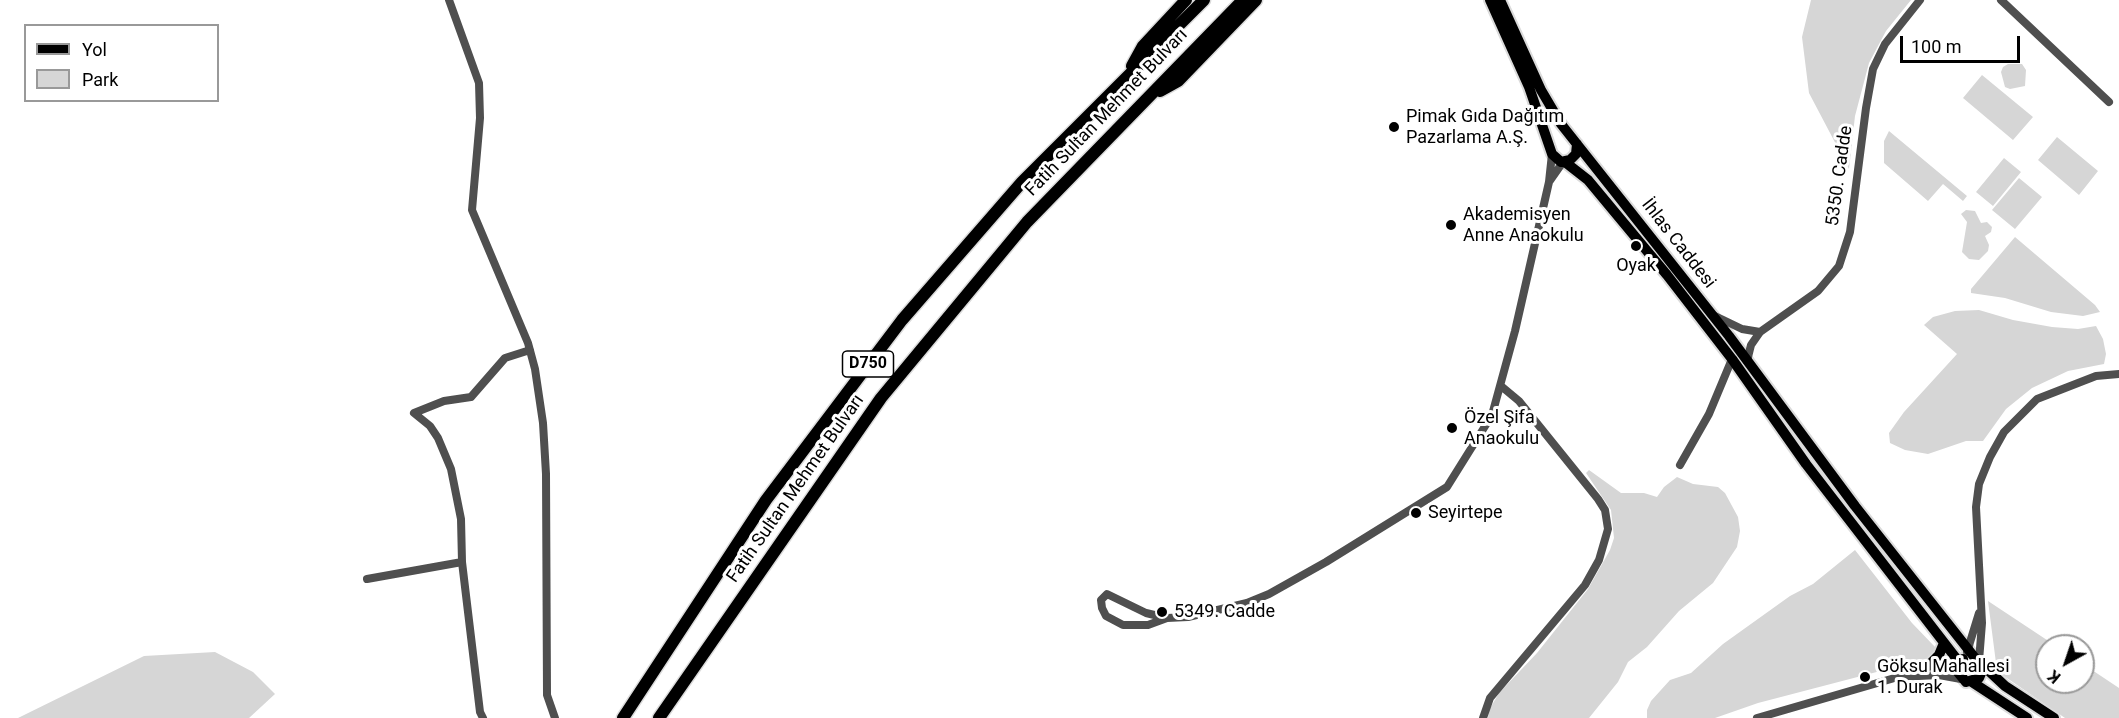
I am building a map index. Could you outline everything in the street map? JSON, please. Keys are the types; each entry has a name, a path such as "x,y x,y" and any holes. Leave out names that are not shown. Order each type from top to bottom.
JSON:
{"highway":[{"path":"1125,79 1143,46 1186,0"},
{"name":"Fatih Sultan Mehmet Bulvarı","path":"623,718 766,500 902,320 1022,183 1204,0"},
{"name":"Fatih Sultan Mehmet Bulvarı","path":"659,718 881,398 1027,222 1243,0"},
{"path":"1145,99 1178,81 1256,0"}],"main road":[{"path":"1490,0 1529,87 1551,152 1564,162 1573,157 1574,140 1562,136 1554,139 1551,152"},
{"name":"İhlas Caddesi","path":"1500,0 1549,106 1711,313 1746,367"},
{"name":"İhlas Caddesi","path":"1564,162 1588,180 1610,204 1732,359 1746,367"},
{"path":"1746,367 1958,635 1969,659 1981,675 1967,680"},
{"path":"1746,367 1806,464 1944,643 2054,718"},
{"path":"1928,666 1939,655 1944,643"},
{"path":"1969,659 1957,671 1967,680 2027,718"}],"street":[{"path":"449,0 479,83 480,118 472,210 536,369 543,423 547,696 555,718"},
{"name":"5350. Cadde","path":"1746,367 1750,345 1760,332 1818,291 1839,266 1850,232 1873,69 1892,33 1920,0"},
{"path":"2001,0 2109,102"},
{"path":"1167,618 1146,613 1107,594 1101,600 1101,608 1106,616 1123,625 1148,625 1167,618 1203,613 1269,594 1435,496 1455,477 1492,415 1501,386 1549,182 1551,152"},
{"path":"1549,182 1564,162"},
{"path":"1711,313 1742,329 1760,332"},
{"path":"483,718 480,712 462,562 460,519 451,469 438,438 414,413 444,401 471,397 505,358 530,350"},
{"path":"1680,465 1709,414 1732,359"},
{"path":"1969,659 1982,623 1976,507 1979,484 1990,457 2004,432 2037,399 2096,376 2119,374"},
{"path":"1483,718 1490,698 1585,585 1599,560 1608,529 1605,510 1598,499 1519,401 1501,386"},
{"path":"367,579 462,562"},
{"path":"1969,659 1980,607"},
{"path":"1958,635 1966,639 1973,633"},
{"path":"1758,718 1898,677 1913,669 1969,659"},
{"path":"1898,677 1939,675 1967,680"}],"green space":[{"path":"1811,0 1911,0 1886,31 1869,63 1855,116 1849,169 1809,93 1802,37"},
{"path":"2008,64 2022,64 2026,70 2025,86 2010,89 2005,87 2001,72 2003,67"},
{"path":"1982,75 2033,117 2013,140 1963,98"},
{"path":"1889,131 1967,196 1963,201 1943,184 1928,201 1884,163 1884,141"},
{"path":"2057,137 2098,171 2079,195 2038,160"},
{"path":"2004,158 2021,172 1993,206 1976,192"},
{"path":"2019,178 2042,197 2015,229 1992,210"},
{"path":"1966,210 1975,211 1981,223 1987,222 1992,227 1991,232 1985,236 1989,245 1988,251 1979,260 1969,259 1962,252 1967,222 1961,214"},
{"path":"2015,237 2095,305 2100,312 2083,316 2051,312 2005,298 1971,293 1971,289"},
{"path":"1979,310 2013,320 2052,327 2078,329 2096,326 2103,339 2106,354 2104,364 2068,371 2032,388 2006,409 1983,441 1966,441 1928,454 1905,450 1890,443 1889,433 1904,412 1957,354 1924,325 1933,317 1955,311"},
{"path":"1589,470 1621,493 1644,493 1657,497 1664,487 1677,477 1693,484 1718,487 1725,493 1738,517 1740,531 1737,547 1713,583 1679,611 1647,647 1628,662 1618,682 1589,718 1488,718 1489,710 1499,693 1537,653 1588,589 1610,550 1614,538 1611,510 1586,473"},
{"path":"1855,550 1912,623 1936,648 1934,657 1758,703 1715,718 1647,718 1647,710 1651,701 1670,680 1691,673 1723,644 1790,596 1813,584"},
{"path":"1988,601 2038,634 2035,634 2035,694 2095,694 2095,672 2119,688 2119,718 2065,718 2001,674 1996,663"},
{"path":"215,652 253,672 275,694 249,718 18,718 144,656"}],"place":[{"name":"Pimak Gıda Dağıtım Pazarlama A.Ş.","path":"1394,127"},
{"name":"Akademisyen Anne Anaokulu","path":"1451,225"},
{"name":"Oyak","path":"1636,246"},
{"name":"Özel Şifa Anaokulu","path":"1452,428"},
{"name":"Seyirtepe","path":"1416,513"},
{"name":"5349. Cadde","path":"1162,612"},
{"name":"Göksu Mahallesi 1. Durak","path":"1865,677"}]}
